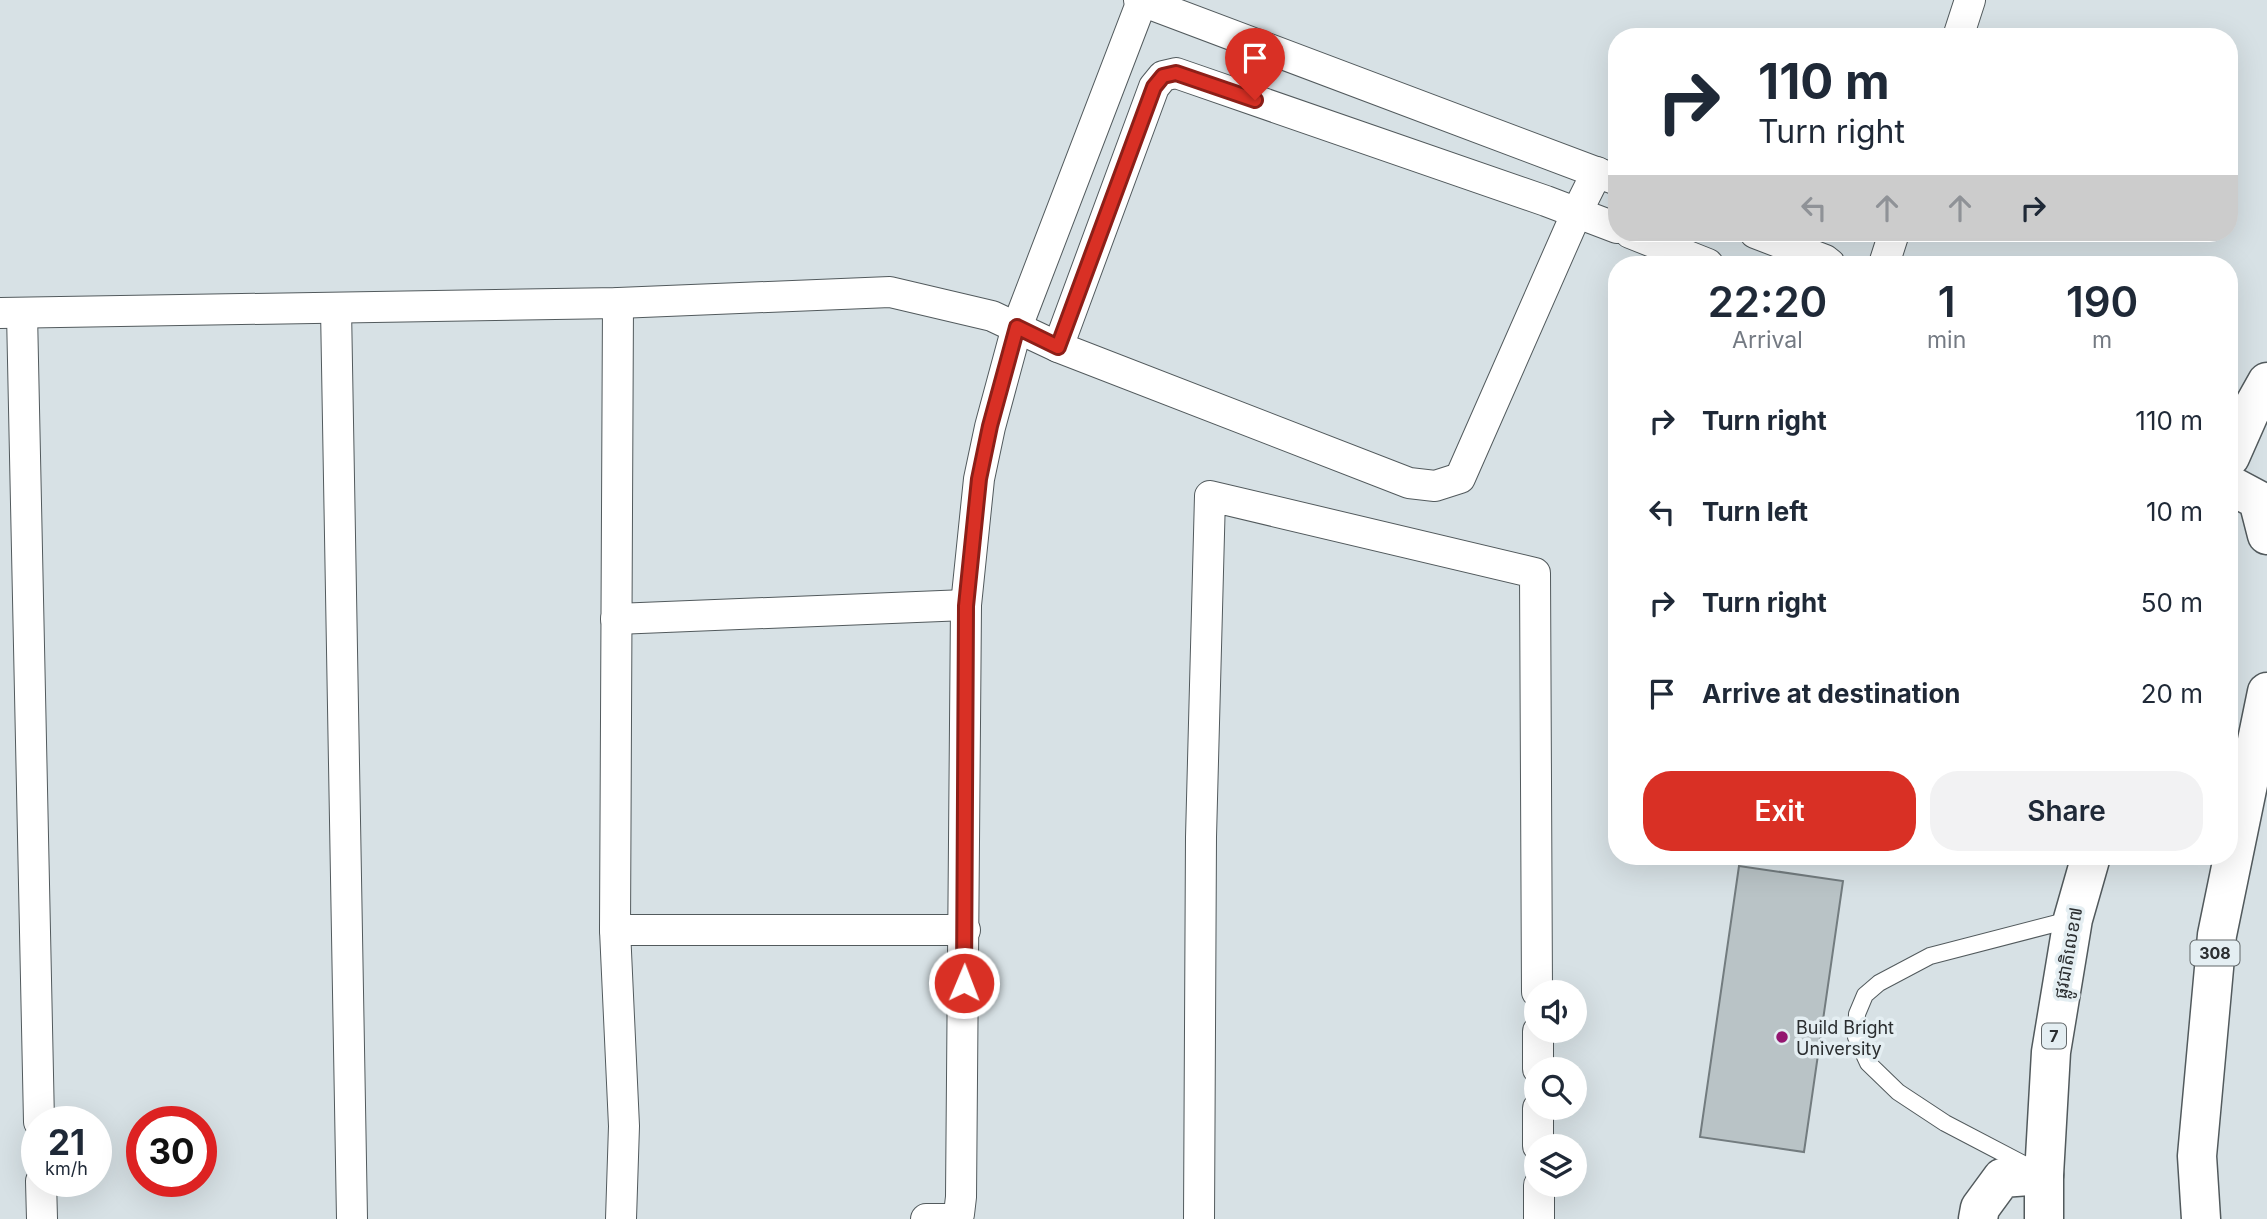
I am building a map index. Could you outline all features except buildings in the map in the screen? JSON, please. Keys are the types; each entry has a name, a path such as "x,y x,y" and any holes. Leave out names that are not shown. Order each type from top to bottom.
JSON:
{"highway":[{"path":"2238,439 2267,382"},
{"path":"2238,489 2258,500 2267,535"},
{"name":"308","path":"2238,833 2267,692"},
{"name":"ផ្លូវជាតិលេខ៧","path":"2044,1219 2051,1052 2073,919 2088,865"},
{"name":"308","path":"2201,1219 2197,1156 2217,935 2231,865"},
{"path":"1978,1219 1980,1208 2002,1178 2044,1175"}],"street":[{"path":"1961,28 1970,0"},
{"path":"38,1106 11,313 618,303 890,292 992,316 1017,327 1058,347 1409,482 1435,486 1460,478 1577,212 1607,176 1140,1 1017,327 990,426 979,479 966,606 961,1197 959,1214 952,1219 926,1219"},
{"path":"1058,347 1154,87 1163,76 1176,73 1608,224"},
{"path":"1114,74 1154,87"},
{"path":"1653,242 1688,256"},
{"path":"1778,242 1815,256"},
{"path":"618,303 615,930 624,1126 621,1219"},
{"path":"335,308 352,1219"},
{"path":"1199,1219 1200,837 1210,496 1535,573 1537,980"},
{"path":"616,619 966,606"},
{"path":"615,930 965,930"},
{"path":"41,1197 41,1219"},
{"path":"1539,1197 1539,1219"}],"lane":[{"path":"2044,1175 1945,1123 1898,1092 1868,1063 1856,1037 1857,1014 1865,995 1880,983 1930,956 2073,919"}],"place":[{"name":"Build Bright University","path":"1782,1037"}],"route":[{"path":"964,983 966,606 979,479 990,426 1017,327 1058,347 1154,87 1163,76 1176,73 1255,100"}]}
